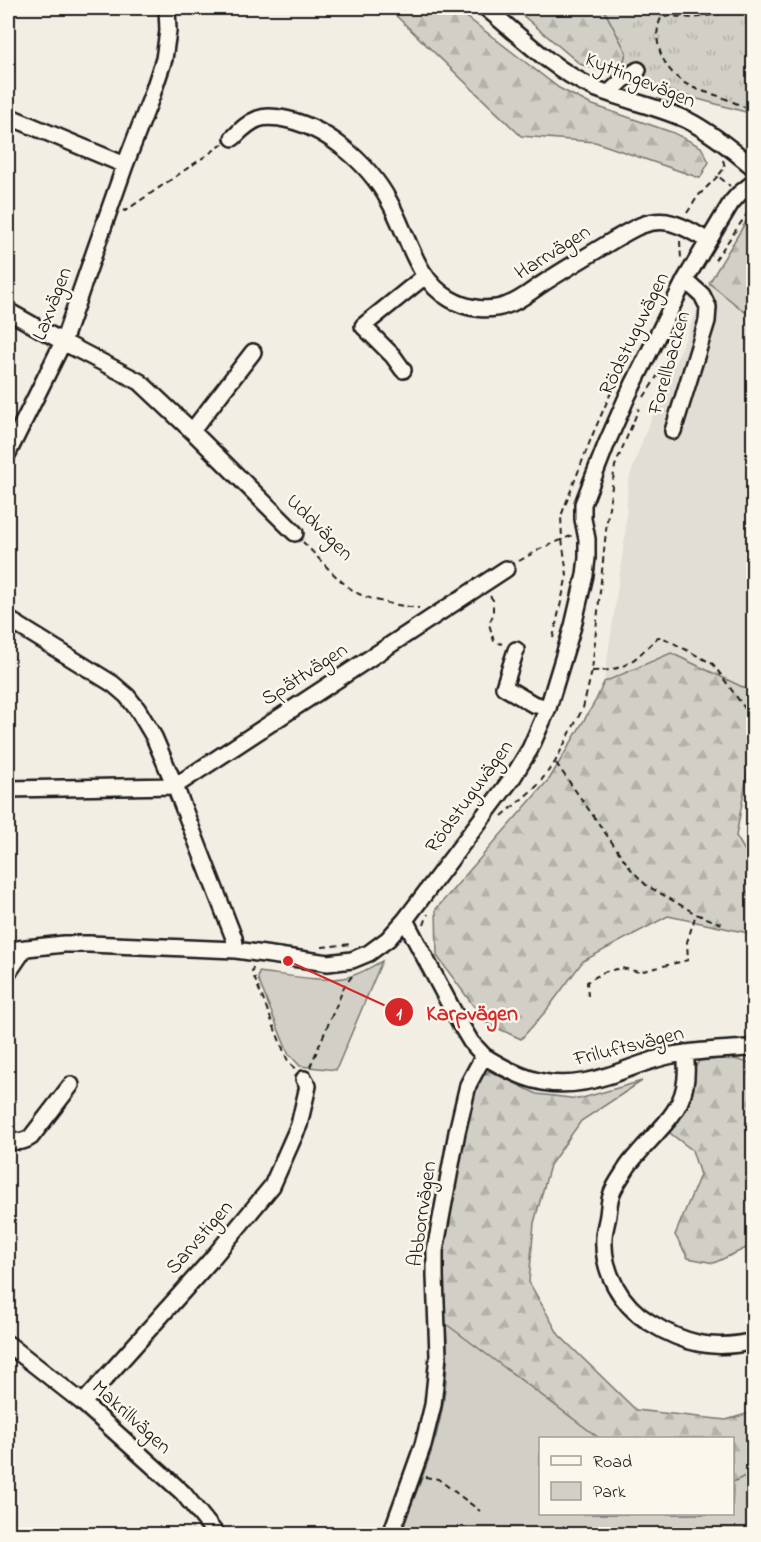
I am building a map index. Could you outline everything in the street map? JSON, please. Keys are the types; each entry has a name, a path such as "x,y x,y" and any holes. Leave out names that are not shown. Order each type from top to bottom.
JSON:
{"street":[{"name":"Laxvägen","path":"8,453 63,342 151,98 164,59 168,31 167,8"},
{"name":"Kyttingevägen","path":"486,8 568,74 592,87 686,120 736,153 753,168"},
{"path":"609,93 638,70"},
{"path":"8,116 125,165"},
{"name":"Harrvägen","path":"233,138 248,123 269,116 307,125 327,136 348,152 375,179 389,201 425,276 440,294 466,307 480,309 507,305 646,223 665,222 681,226 708,240"},
{"name":"Rödstuguvägen","path":"8,950 64,944 89,944 237,950 328,963 352,960 369,953 388,939 405,920 513,777 530,749 548,708 573,626 587,558 583,504 606,445 685,280 731,203 753,182"},
{"path":"404,370 363,326 425,276"},
{"name":"Forellbacken","path":"672,430 707,321 708,307 702,295 685,280"},
{"name":"Uddvägen","path":"8,311 140,382 295,533"},
{"path":"192,431 253,352"},
{"name":"Spättvägen","path":"175,786 506,569"},
{"path":"8,619 113,684 138,710 175,786 237,950"},
{"path":"516,650 504,687 533,704 548,708"},
{"path":"8,789 175,786"},
{"path":"405,920 459,1022 484,1056"},
{"path":"8,973 25,948"},
{"name":"Friluftsvägen","path":"484,1056 506,1070 525,1078 547,1084 563,1084 604,1077 672,1055 747,1048 753,1050"},
{"path":"685,1053 687,1080 677,1108 627,1167 611,1194 604,1238 606,1262 612,1279 632,1309 646,1321 669,1334 690,1342 713,1346 753,1341"},
{"name":"Abborrvägen","path":"391,1534 423,1445 435,1394 438,1356 435,1251 468,1085 484,1056"},
{"name":"Sarvstigen","path":"83,1403 127,1351 210,1261 272,1186 299,1125 308,1086 304,1079"},
{"path":"8,1137 13,1141 24,1142 31,1137 71,1085"},
{"name":"Makrillvägen","path":"8,1344 83,1403 183,1493 216,1534"}],"path":[{"path":"753,9 693,18 670,16 661,18 657,31 658,46 675,76 688,86 753,111"},
{"path":"112,207 125,211 233,138"},
{"path":"681,258 683,220 698,196 718,176"},
{"path":"553,639 567,575 561,516 616,381 638,340"},
{"path":"506,569 540,549 607,521"},
{"name":"Uddvägen","path":"295,533 336,576 358,593 402,606 441,611"},
{"path":"480,585 493,600 493,615 489,624 494,641 516,650"},
{"path":"592,671 609,671 628,665 658,637 662,637 713,664 753,721"},
{"path":"555,762 630,868 646,885 696,914 722,924"},
{"path":"588,996 587,982 604,972 621,968 639,972 688,960 687,942 696,914"},
{"path":"314,946 326,947 358,941"},
{"path":"254,952 252,972 287,1059 304,1079 345,985 352,976 352,960"},
{"path":"413,1475 438,1479 480,1511"}],"shaded area":[{"path":"709,283 745,312 753,301 754,425 751,429 748,503 754,523 753,692 671,653 604,682 625,538 628,482 644,436"}],"green space":[{"path":"388,8 455,8 559,88 590,104 674,133 701,147 709,162 700,178 595,142 521,136"},
{"path":"514,8 603,8 626,52 620,78 580,64"},
{"path":"603,8 753,8 753,114 620,78 626,52"},
{"path":"753,210 753,301 745,312 709,283"},
{"path":"753,425 753,523 748,503"},
{"path":"671,653 753,692 753,743 736,836 753,864 753,934 668,916 583,961 546,1011 521,1039 486,1023 437,956 436,909 550,778 596,700 604,682"},
{"path":"382,961 336,1070 300,1066 288,1053 258,979 259,972 304,978 338,979 357,974"},
{"path":"731,1058 753,1064 753,1245 714,1263 688,1258 675,1235 700,1175 692,1150 666,1130 692,1084 699,1061"},
{"path":"489,1071 537,1094 579,1099 642,1081 581,1121 550,1165 534,1223 529,1282 559,1335 636,1410 726,1420 753,1412 753,1534 401,1534 411,1520 440,1406 442,1245 463,1134 478,1081"},
{"path":"446,1324 598,1437 539,1437 539,1515 734,1515 734,1482 753,1472 753,1534 400,1534 438,1427 447,1373"}],"place":[{"name":"Karpvägen","path":"288,961"}]}
